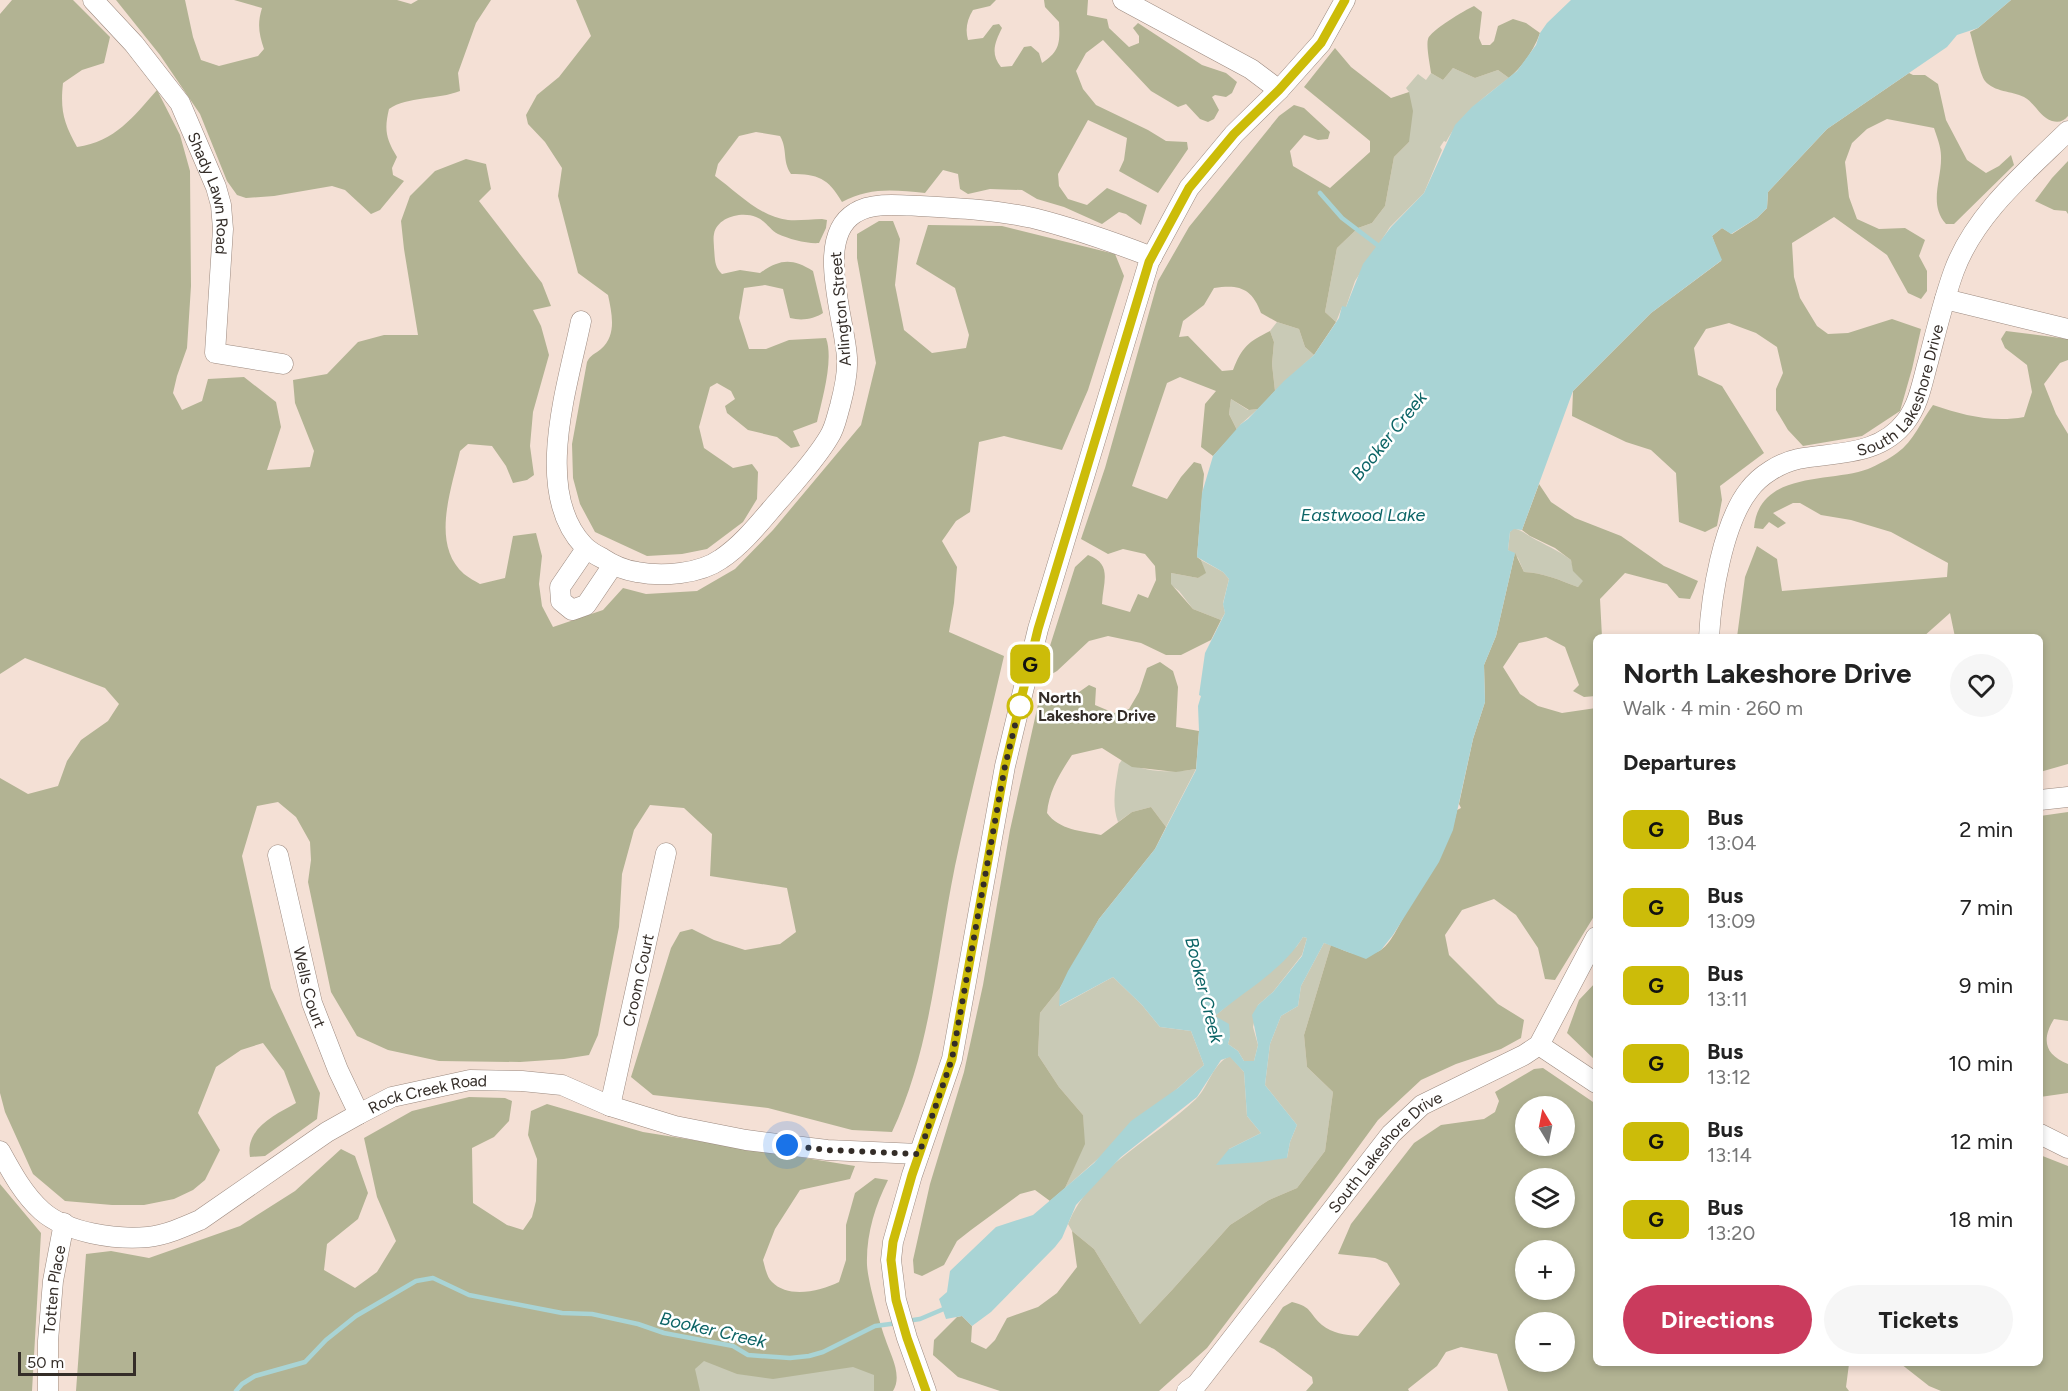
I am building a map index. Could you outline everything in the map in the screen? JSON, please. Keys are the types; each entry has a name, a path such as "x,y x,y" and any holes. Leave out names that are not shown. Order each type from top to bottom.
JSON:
{"street":[{"name":"Shady Lawn Road","path":"93,0 134,44 180,103 216,187 221,205 223,229 215,353 283,364"},
{"path":"1123,0 1251,69 1279,90"},
{"path":"926,1391 896,1300 891,1260 893,1242 919,1154 952,1059 1005,766 1038,629 1152,256 1189,188 1234,134 1279,90 1321,43 1345,0"},
{"name":"South Lakeshore Drive","path":"1709,634 1714,591 1725,545 1739,506 1749,490 1764,475 1778,467 1797,460 1837,455 1878,445 1904,424 1917,405 1945,299 1955,268 1967,242 1984,218 2068,131"},
{"name":"Arlington Street","path":"581,321 557,448 558,489 567,521 586,549 621,570 651,575 670,575 688,572 720,561 752,532 810,464 831,434 840,404 847,359 833,260 835,240 854,213 872,207 907,206 960,208 1031,218 1098,236 1152,256"},
{"path":"1945,299 2068,329"},
{"path":"586,549 560,587 561,601 572,610 586,605 613,565"},
{"path":"2043,800 2068,797"},
{"name":"Croom Court","path":"610,1106 666,853"},
{"name":"Wells Court","path":"278,855 312,1004 338,1070 359,1114"},
{"path":"1593,943 1539,1045 1593,1081"},
{"name":"South Lakeshore Drive","path":"1187,1391 1197,1384 1392,1134 1422,1105 1524,1055 1539,1045"},
{"name":"Rock Creek Road","path":"0,1151 18,1184 44,1212 77,1231 110,1236 148,1237 178,1230 200,1220 327,1132 392,1097 470,1080 522,1081 562,1085 610,1106 675,1126 746,1140 827,1150 919,1154"},
{"path":"2043,1136 2068,1148"},
{"name":"Totten Place","path":"48,1391 48,1341 53,1281 64,1223"}],"green space":[{"path":"12,0 73,0 110,37 104,63 82,70 63,83 64,116 77,147 91,144 113,134 131,119 157,90 180,135 190,171 191,286 187,348 173,393 182,410 202,401 208,379 244,377 276,402 281,427 267,470 310,467 314,451 295,403 293,380 327,374 358,342 384,335 418,335 401,221 410,196 435,171 466,159 486,164 491,189 479,201 542,283 551,306 533,310 541,326 549,355 533,412 530,446 534,475 527,480 513,483 506,466 492,446 468,444 460,451 449,498 446,515 448,547 454,562 464,574 480,584 505,578 513,536 536,533 542,556 539,584 542,606 553,627 603,610 623,588 646,594 697,591 735,569 773,530 861,425 876,363 857,258 857,234 879,221 893,221 900,239 895,285 904,330 932,353 966,348 969,335 955,288 916,264 928,225 1002,226 1115,254 1124,276 1088,390 1062,450 1004,436 979,442 970,512 956,521 942,541 957,567 949,632 1004,656 955,866 924,1035 916,1068 892,1132 852,1130 768,1108 653,1095 631,1077 671,948 680,932 692,929 714,940 745,950 780,944 796,932 787,888 710,876 712,834 684,808 650,805 634,830 622,874 619,927 598,1035 589,1055 520,1062 439,1061 388,1050 357,1036 331,992 308,882 311,860 310,842 296,817 278,802 257,806 242,856 271,988 320,1093 317,1119 265,1156 250,1157 252,1138 257,1130 271,1118 296,1103 284,1071 263,1043 241,1050 216,1067 198,1113 220,1150 205,1180 193,1190 174,1199 144,1205 65,1201 33,1174 5,1112 0,1093 0,778 28,794 58,786 67,761 81,740 108,721 119,704 105,688 25,658 0,674 0,14"},
{"path":"116,0 185,0 193,37 201,60 219,66 258,56 264,49 259,29 262,8 234,0 397,0 411,4 418,0 491,0 476,23 458,73 460,91 405,102 389,109 387,134 397,157 392,168 393,175 404,181 380,210 371,214 345,190 332,186 274,196 246,198 237,195 227,181 200,114 160,55"},
{"path":"576,0 996,0 990,6 973,10 968,21 967,32 968,40 983,38 993,25 999,24 1002,28 995,53 1001,67 1012,66 1024,47 1031,46 1039,53 1042,63 1056,50 1059,41 1059,22 1045,7 1044,0 1088,0 1087,15 1107,19 1109,28 1129,47 1139,43 1139,36 1133,28 1138,23 1202,65 1226,73 1237,82 1232,93 1226,97 1215,95 1212,97 1219,110 1214,119 1208,122 1200,119 1186,104 1178,107 1151,91 1103,40 1086,53 1076,71 1083,89 1096,105 1166,141 1187,142 1188,149 1158,193 1119,171 1124,160 1127,138 1088,120 1058,174 1059,186 1068,199 1087,205 1107,188 1147,205 1141,225 1126,214 1119,212 1102,224 1064,207 1037,199 1022,190 990,189 968,194 960,189 958,174 943,170 925,193 872,192 842,202 832,188 821,179 808,175 791,174 780,136 756,132 739,136 718,164 715,176 749,203 768,214 788,220 827,220 826,228 819,243 809,243 778,234 762,220 750,215 731,217 720,223 714,234 716,265 722,274 740,270 760,273 774,265 786,262 799,264 813,271 823,313 808,319 790,318 783,289 765,285 744,288 739,318 749,349 766,349 789,340 826,338 829,357 824,391 817,422 793,431 800,446 791,448 777,437 748,430 727,413 725,406 735,399 731,391 717,383 710,387 699,427 704,448 733,468 752,464 758,472 757,499 743,522 707,549 682,554 647,556 595,532 580,504 573,478 572,444 587,362 601,349 609,337 612,324 611,309 608,295 578,273 558,196 562,168 545,142 528,124 526,115 537,95 559,77 591,36"},
{"path":"2011,0 2068,0 2068,116 2061,121 2055,122 2048,119 2024,97 1993,87 1983,78 1970,32"},
{"path":"1474,6 1482,12 1479,38 1482,45 1490,45 1494,41 1498,26 1513,19 1526,23 1540,33 1538,39 1523,63 1509,78 1498,70 1475,78 1453,68 1443,80 1431,73 1428,39 1441,26"},
{"path":"1335,48 1351,67 1391,98 1409,92 1413,111 1409,142 1394,157 1385,206 1372,223 1358,228 1337,248 1325,312 1336,322 1314,355 1305,347 1299,329 1277,322 1261,313 1249,293 1231,287 1214,288 1204,305 1183,321 1179,337 1188,336 1222,371 1233,370 1239,356 1247,346 1270,331 1274,342 1272,364 1275,391 1258,409 1249,410 1231,399 1229,414 1237,430 1213,456 1201,447 1205,404 1216,391 1180,377 1167,383 1132,486 1167,499 1194,462 1201,464 1204,474 1197,557 1201,560 1206,573 1198,578 1171,573 1171,584 1193,609 1221,620 1211,640 1181,655 1166,655 1141,643 1108,636 1089,641 1057,671 1043,679 1042,671 1075,567 1088,555 1101,563 1104,569 1102,604 1130,612 1138,594 1148,598 1156,580 1155,566 1145,554 1123,549 1108,554 1081,539 1105,468 1158,281 1189,227 1279,116 1294,105 1304,108 1330,132 1328,139 1318,140 1304,135 1290,151 1293,166 1330,188 1370,152 1370,141 1304,87"},
{"path":"1453,68 1475,78 1498,70 1509,78 1474,107 1446,142 1444,141 1424,193 1390,227 1355,281 1346,307 1342,307 1336,322 1325,312 1337,248 1358,228 1372,223 1385,206 1394,157 1409,142 1409,92 1406,88 1418,74 1426,80 1431,73 1443,80"},
{"path":"1909,73 1925,75 1938,84 1946,120 1967,160 1986,173 1999,166 2011,155 2014,165 1954,224 1946,224 1938,208 1937,200 1941,156 1934,128 1887,119 1867,129 1852,143 1845,162 1849,197 1857,219 1879,229 1905,228 1925,240 1919,256 1927,271 1927,291 1921,299 1908,293 1887,255 1834,217 1792,243 1794,277 1800,298 1817,326 1828,334 1848,333 1892,319 1921,329 1900,411 1862,436 1803,446 1788,430 1776,410 1776,389 1783,373 1777,347 1756,333 1729,323 1706,329 1694,348 1698,375 1722,386 1764,453 1720,486 1722,500 1717,526 1705,532 1679,522 1676,473 1651,450 1626,442 1572,416 1573,391 1651,313 1721,261 1712,236 1722,228 1732,234 1757,218 1767,208 1768,192 1827,129"},
{"path":"2068,161 2068,214 2066,211 2054,210 2035,201"},
{"path":"1277,322 1299,329 1305,347 1314,355 1275,391 1272,364 1274,342 1270,331"},
{"path":"2006,331 2068,339 2068,360 2060,363 2044,384 2056,414 2068,434 2068,764 2043,771 2043,634 1954,634 1950,613 1926,634 1737,634 1745,577 1757,546 1777,559 1782,591 1947,577 1948,563 1891,532 1851,520 1821,515 1800,503 1793,503 1773,513 1786,523 1778,528 1769,522 1763,529 1754,528 1759,509 1769,496 1783,488 1799,482 1868,469 1894,455 1908,443 1933,405 1978,417 2012,419 2024,417 2032,392 2027,365 2005,348 2001,339"},
{"path":"1231,399 1248,410 1258,409 1237,430 1229,414"},
{"path":"1539,484 1551,502 1575,518 1621,536 1664,566 1698,581 1690,599 1679,598 1667,584 1625,573 1600,599 1602,634 1593,634 1593,696 1584,697 1573,691 1579,685 1565,647 1546,637 1519,643 1503,667 1520,694 1538,706 1562,713 1593,708 1593,918 1555,980 1545,979 1538,948 1516,915 1494,899 1462,910 1445,935 1449,955 1498,1004 1524,1020 1521,1038 1501,1049 1456,1064 1421,1080 1378,1120 1207,1348 1159,1391 1000,1391 958,1377 933,1355 934,1340 957,1317 962,1316 972,1326 971,1342 986,1349 995,1340 1007,1318 1038,1307 1057,1293 1077,1267 1072,1231 1094,1249 1140,1324 1230,1225 1269,1200 1297,1188 1325,1151 1333,1092 1307,1067 1304,1035 1331,945 1360,955 1372,954 1383,948 1394,934 1443,851 1457,810 1461,808 1459,804 1473,739 1485,702 1484,665 1496,636 1515,553 1524,572 1544,575 1578,587 1583,581 1573,571 1571,560 1555,548 1522,530"},
{"path":"1513,528 1571,560 1574,571 1584,581 1578,587 1544,575 1524,572 1518,558 1508,550 1510,532"},
{"path":"1201,560 1223,572 1229,579 1223,603 1225,613 1221,620 1193,609 1179,591 1171,585 1171,573 1198,578 1205,573"},
{"path":"1160,662 1173,671 1178,687 1176,727 1199,731 1196,769 1176,772 1132,767 1102,748 1072,755 1056,783 1048,805 1047,813 1058,823 1071,829 1101,835 1132,812 1151,807 1166,827 1155,849 1099,919 1060,988 1040,1013 1038,1055 1059,1087 1083,1115 1085,1144 1065,1188 1050,1201 1035,1190 1020,1194 957,1241 944,1265 922,1276 914,1273 913,1260 930,1184 964,1072 983,985 1010,830 1039,700 1062,704 1089,685 1096,688 1095,705 1114,713 1129,709 1139,692 1147,668"},
{"path":"1122,760 1149,770 1196,769 1166,827 1151,807 1132,812 1118,822 1115,793 1119,764"},
{"path":"2068,812 2068,1021 2054,1019 2047,1034 2047,1046 2054,1056 2068,1064 2068,1093 2043,1097 2043,816"},
{"path":"1303,937 1307,938 1302,955 1273,992 1258,1005 1253,1027 1258,1045 1254,1061 1244,1061 1238,1051 1228,1044 1230,1037 1215,1016 1297,946"},
{"path":"1324,943 1331,945 1304,1035 1307,1067 1333,1092 1325,1151 1297,1188 1269,1200 1230,1225 1140,1324 1094,1249 1072,1231 1068,1224 1092,1186 1125,1155 1196,1099 1219,1064 1230,1056 1244,1072 1247,1116 1261,1133 1229,1149 1287,1158 1297,1125 1265,1085 1270,1044 1281,1016 1298,1006 1301,986"},
{"path":"1113,977 1142,1005 1160,1027 1191,1031 1204,1065 1065,1188 1084,1144 1083,1115 1059,1087 1038,1055 1040,1013 1060,988 1060,1006"},
{"path":"1593,985 1593,1058 1567,1033 1579,1000"},
{"path":"1543,1068 1593,1102 1593,1366 1849,1366 1846,1387 1849,1391 1508,1391 1497,1354 1461,1347 1446,1352 1437,1366 1408,1389 1409,1391 1306,1391 1313,1383 1312,1377 1274,1349 1259,1342 1283,1307 1292,1302 1307,1308 1326,1328 1358,1336 1400,1284 1387,1263 1375,1258 1338,1254 1351,1224 1414,1143 1441,1125 1484,1119 1495,1112 1499,1101 1495,1092 1534,1069"},
{"path":"469,1097 505,1098 512,1101 509,1121 494,1137 472,1148 473,1203 507,1225 523,1230 532,1217 536,1201 537,1159 528,1135 531,1111 547,1104 643,1132 855,1166 850,1179 800,1190 775,1229 763,1260 766,1272 770,1280 779,1287 796,1292 823,1288 839,1282 846,1260 846,1225 855,1193 875,1178 888,1180 872,1221 867,1265 877,1311 895,1364 897,1378 893,1391 874,1391 874,1375 853,1367 773,1379 737,1374 704,1361 695,1369 700,1391 76,1391 86,1254 111,1251 149,1258 240,1226 295,1191 341,1149 355,1156 368,1193 358,1219 327,1244 324,1270 355,1288 377,1272 396,1241 377,1197 364,1138 412,1111"},
{"path":"2043,1156 2068,1166 2068,1391 1941,1391 1929,1386 1904,1366 2043,1366"},
{"path":"0,1184 41,1233 32,1391 0,1391"},
{"path":"650,1311 874,1347 874,1391 634,1391"}],"water":[{"name":"Eastwood Lake","path":"1571,0 2011,0 1978,28 1957,35 1947,47 1827,129 1768,192 1767,208 1757,218 1731,234 1722,228 1712,236 1722,260 1651,313 1573,391 1522,530 1514,529 1510,532 1508,550 1515,553 1496,636 1484,665 1485,702 1473,739 1453,830 1439,862 1381,950 1366,959 1324,943 1301,986 1298,1006 1281,1016 1270,1044 1265,1085 1297,1125 1287,1158 1216,1165 1229,1149 1261,1133 1247,1116 1244,1072 1230,1057 1221,1060 1197,1097 1121,1157 1076,1205 1062,1238 1055,1247 991,1312 972,1326 962,1316 946,1319 939,1299 947,1292 950,1271 996,1227 1033,1215 1094,1163 1131,1121 1178,1088 1204,1065 1191,1031 1160,1027 1142,1005 1113,977 1059,1006 1060,988 1068,971 1099,919 1155,849 1196,770 1198,706 1205,653 1225,613 1223,604 1229,579 1223,572 1197,557 1202,493 1213,456 1284,381 1314,355 1339,318 1342,306 1346,307 1363,264 1391,227 1424,193 1455,125 1472,107 1517,71 1536,45 1547,23","holes":["1303,937 1307,938 1302,956 1273,992 1258,1005 1252,1015 1258,1045 1254,1061 1244,1061 1238,1051 1228,1044 1229,1024 1215,1016 1274,970"]}],"waterway":[{"path":"1320,193 1342,218 1380,247"},
{"name":"Booker Creek","path":"236,1391 255,1376 305,1362 326,1340 356,1316 416,1281 433,1278 469,1295 562,1313 592,1314 638,1324 664,1333 733,1346 748,1355 790,1358 809,1356 823,1352 875,1326 898,1323"},
{"name":"Booker Creek","path":"906,1321 920,1319 946,1308"}],"bus line":[{"name":"G","path":"926,1391 896,1300 891,1260 893,1242 912,1175 952,1059 1005,766 1038,629 1149,262 1189,188 1234,134 1279,90 1321,43 1345,0"}],"place":[{"name":"North Lakeshore Drive","path":"1020,706"}],"route":[{"path":"787,1145 827,1150 919,1154 952,1059 1005,766 1022,697 1020,706"}]}
